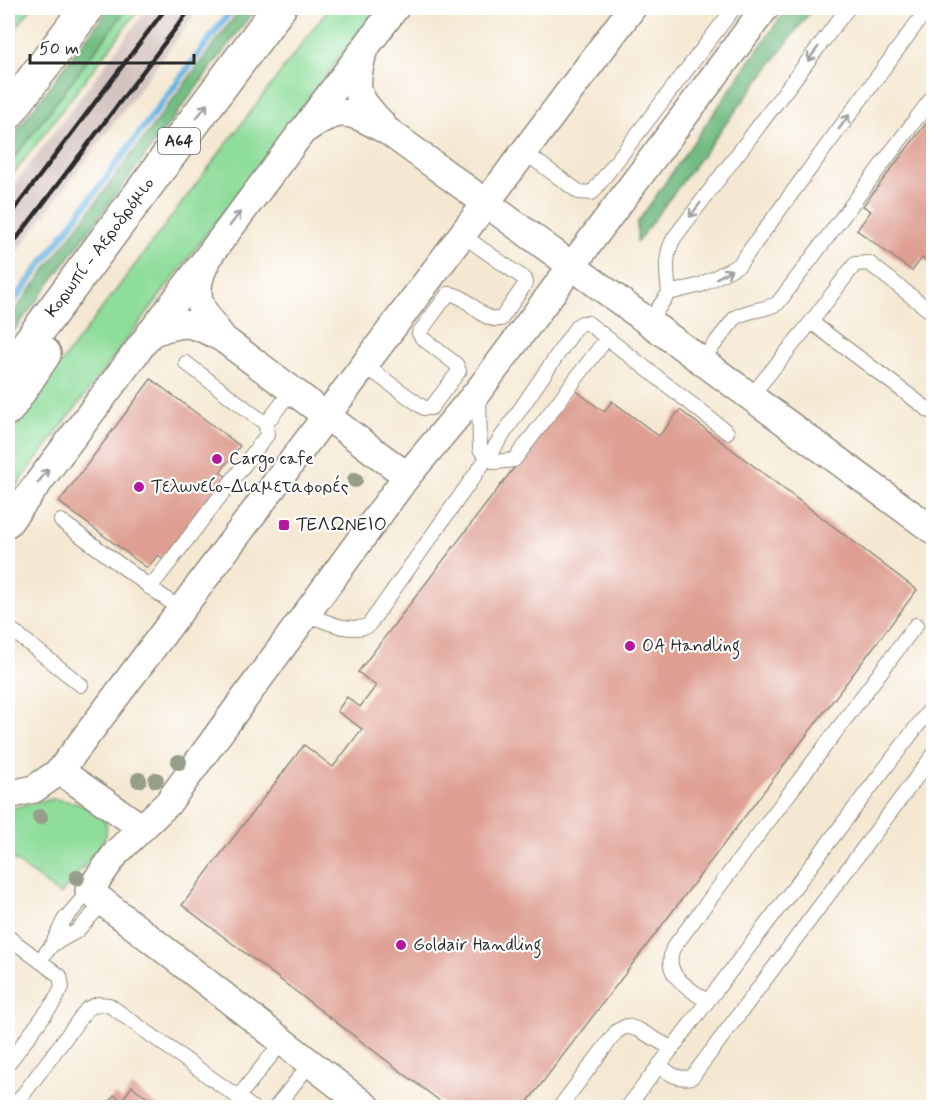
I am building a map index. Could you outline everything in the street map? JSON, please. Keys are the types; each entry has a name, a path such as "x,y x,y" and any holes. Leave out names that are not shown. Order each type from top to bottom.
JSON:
{"highway":[{"path":"8,112 87,8"},
{"name":"Κορωπί - Αεροδρόμιο","path":"8,371 279,8"},
{"path":"8,408 42,358 79,275"}],"street":[{"path":"8,523 396,8"},
{"path":"8,795 34,789 60,771 632,8"},
{"path":"368,1107 96,897 117,852 168,803 407,476 479,390 765,8"},
{"path":"365,47 357,75 357,89 361,101 389,132"},
{"path":"300,133 323,117 348,112 389,132 933,531"},
{"path":"210,252 200,275 199,304 202,312 222,338"},
{"path":"149,334 171,325 184,323 202,327 222,338 407,476"},
{"path":"60,771 142,828"}],"lane":[{"path":"524,152 579,192 592,193 734,8"},
{"path":"669,293 666,261 668,249 674,238 848,8"},
{"path":"649,321 669,293 701,285 739,265 928,8"},
{"path":"702,360 735,318 742,313 771,308 778,303 933,95"},
{"path":"364,365 424,408 431,408 459,368 419,333 448,294 456,294 491,319 501,319 526,284 525,279 462,235"},
{"path":"751,396 855,264 869,263 933,314"},
{"path":"811,322 933,411"},
{"path":"306,614 345,628 358,629 368,626 582,323 588,323 727,432"},
{"path":"479,390 480,448 487,458 495,462 514,460 607,338"},
{"path":"186,363 266,424"},
{"path":"150,588 267,435 266,424 292,390"},
{"path":"61,521 181,610"},
{"path":"707,1002 673,975 669,966 669,957 673,948 916,625"},
{"path":"8,627 81,685"},
{"path":"627,1107 933,704"},
{"path":"658,1065 672,1076 682,1079 692,1077 933,754"},
{"path":"40,960 52,945 64,920 96,897"},
{"path":"8,937 60,976 62,987 54,1002 8,1064"},
{"path":"13,1107 87,1009 98,1004 109,1005 253,1107"},
{"path":"559,1107 617,1031 627,1026 671,1048"},
{"path":"239,1096 282,1042"},
{"path":"275,1107 310,1064"}],"shaded area":[{"path":"148,8 200,8 8,264 8,193"}],"green space":[{"path":"8,8 31,8 8,39"},
{"path":"109,8 127,8 8,166 8,142"},
{"path":"127,8 140,8 8,181 8,166"},
{"path":"241,8 256,8 8,339 8,320"},
{"path":"329,8 377,8 8,497 8,438 55,371"},
{"path":"787,8 813,8 637,242 637,223"},
{"path":"54,799 72,802 94,811 101,816 107,830 99,847 60,895 8,855 8,809"}],"building":[{"path":"934,113 934,267 922,258 912,271 857,230 871,211 863,206"},
{"name":"Τελωνείο-Διαμεταφορές","path":"151,379 240,446 220,472 230,479 168,562 158,555 147,568 59,502"},
{"path":"574,389 604,412 612,401 659,436 680,410 917,590 523,1108 449,1108 182,905 304,745 333,767 362,729 337,711 347,697 360,707 376,686 358,672"},
{"path":"132,1086 160,1108 105,1108 114,1095 122,1100"}],"waterway":[{"path":"8,309 233,8"}],"railway":[{"path":"8,218 166,8"},
{"path":"8,250 191,8"}],"place":[{"name":"Cargo cafe","path":"217,459"},
{"name":"Τελωνείο-Διαμεταφορές","path":"139,487"},
{"name":"ΤΕΛΩΝΕΙΟ","path":"284,525"},
{"name":"OA Handling","path":"630,646"},
{"name":"Goldair Handling","path":"401,945"}]}
